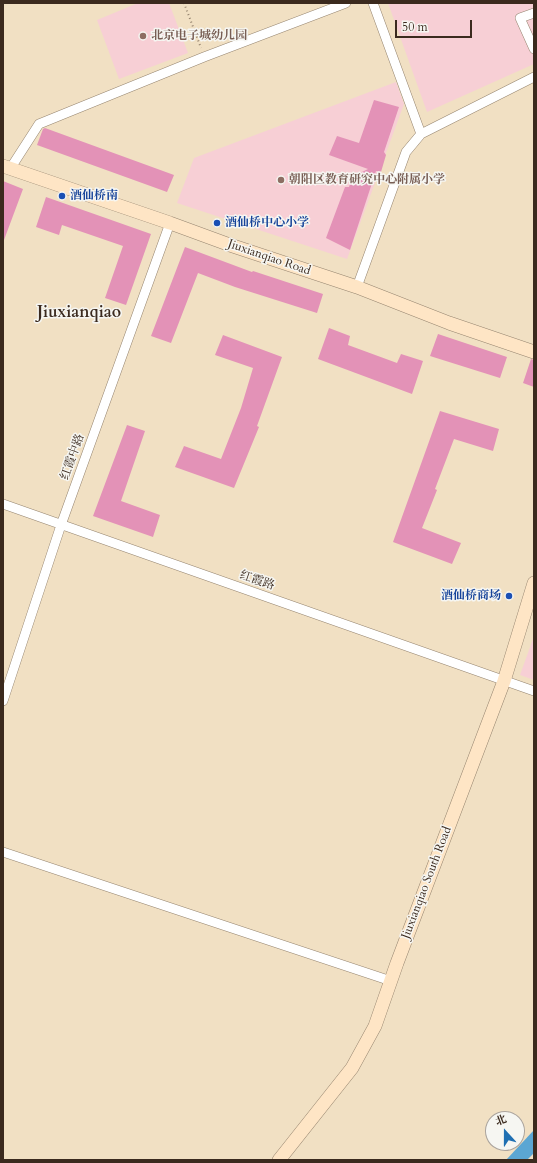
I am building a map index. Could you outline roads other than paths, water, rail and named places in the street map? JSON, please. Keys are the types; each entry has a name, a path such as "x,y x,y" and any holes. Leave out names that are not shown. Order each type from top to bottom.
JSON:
{"street":[{"path":"7,167 39,124 204,57 346,3"},
{"path":"373,3 421,134"},
{"path":"534,13 520,18 534,49"},
{"path":"356,287 406,152 421,134 534,78"},
{"name":"Jiuxianqiao Road","path":"7,167 230,245 356,287 449,323 534,352"},
{"name":"红霞中路","path":"3,701 62,525 170,223"},
{"name":"红霞路","path":"3,504 534,691"},
{"name":"Jiuxianqiao South Road","path":"280,1160 352,1068 375,1026 504,681 534,583"},
{"path":"3,852 391,981"}],"water":[{"path":"534,1130 534,1153 527,1160 506,1160 514,1151 525,1151 525,1140"}],"place":[{"name":"北京电子城幼儿园","path":"143,36"},
{"name":"朝阳区教育研究中心附属小学","path":"281,180"},
{"name":"酒仙桥南","path":"62,196"},
{"name":"酒仙桥中心小学","path":"217,223"},
{"name":"酒仙桥商场","path":"509,596"}],"district":[{"name":"Jiuxianqiao","path":"79,313"}]}
